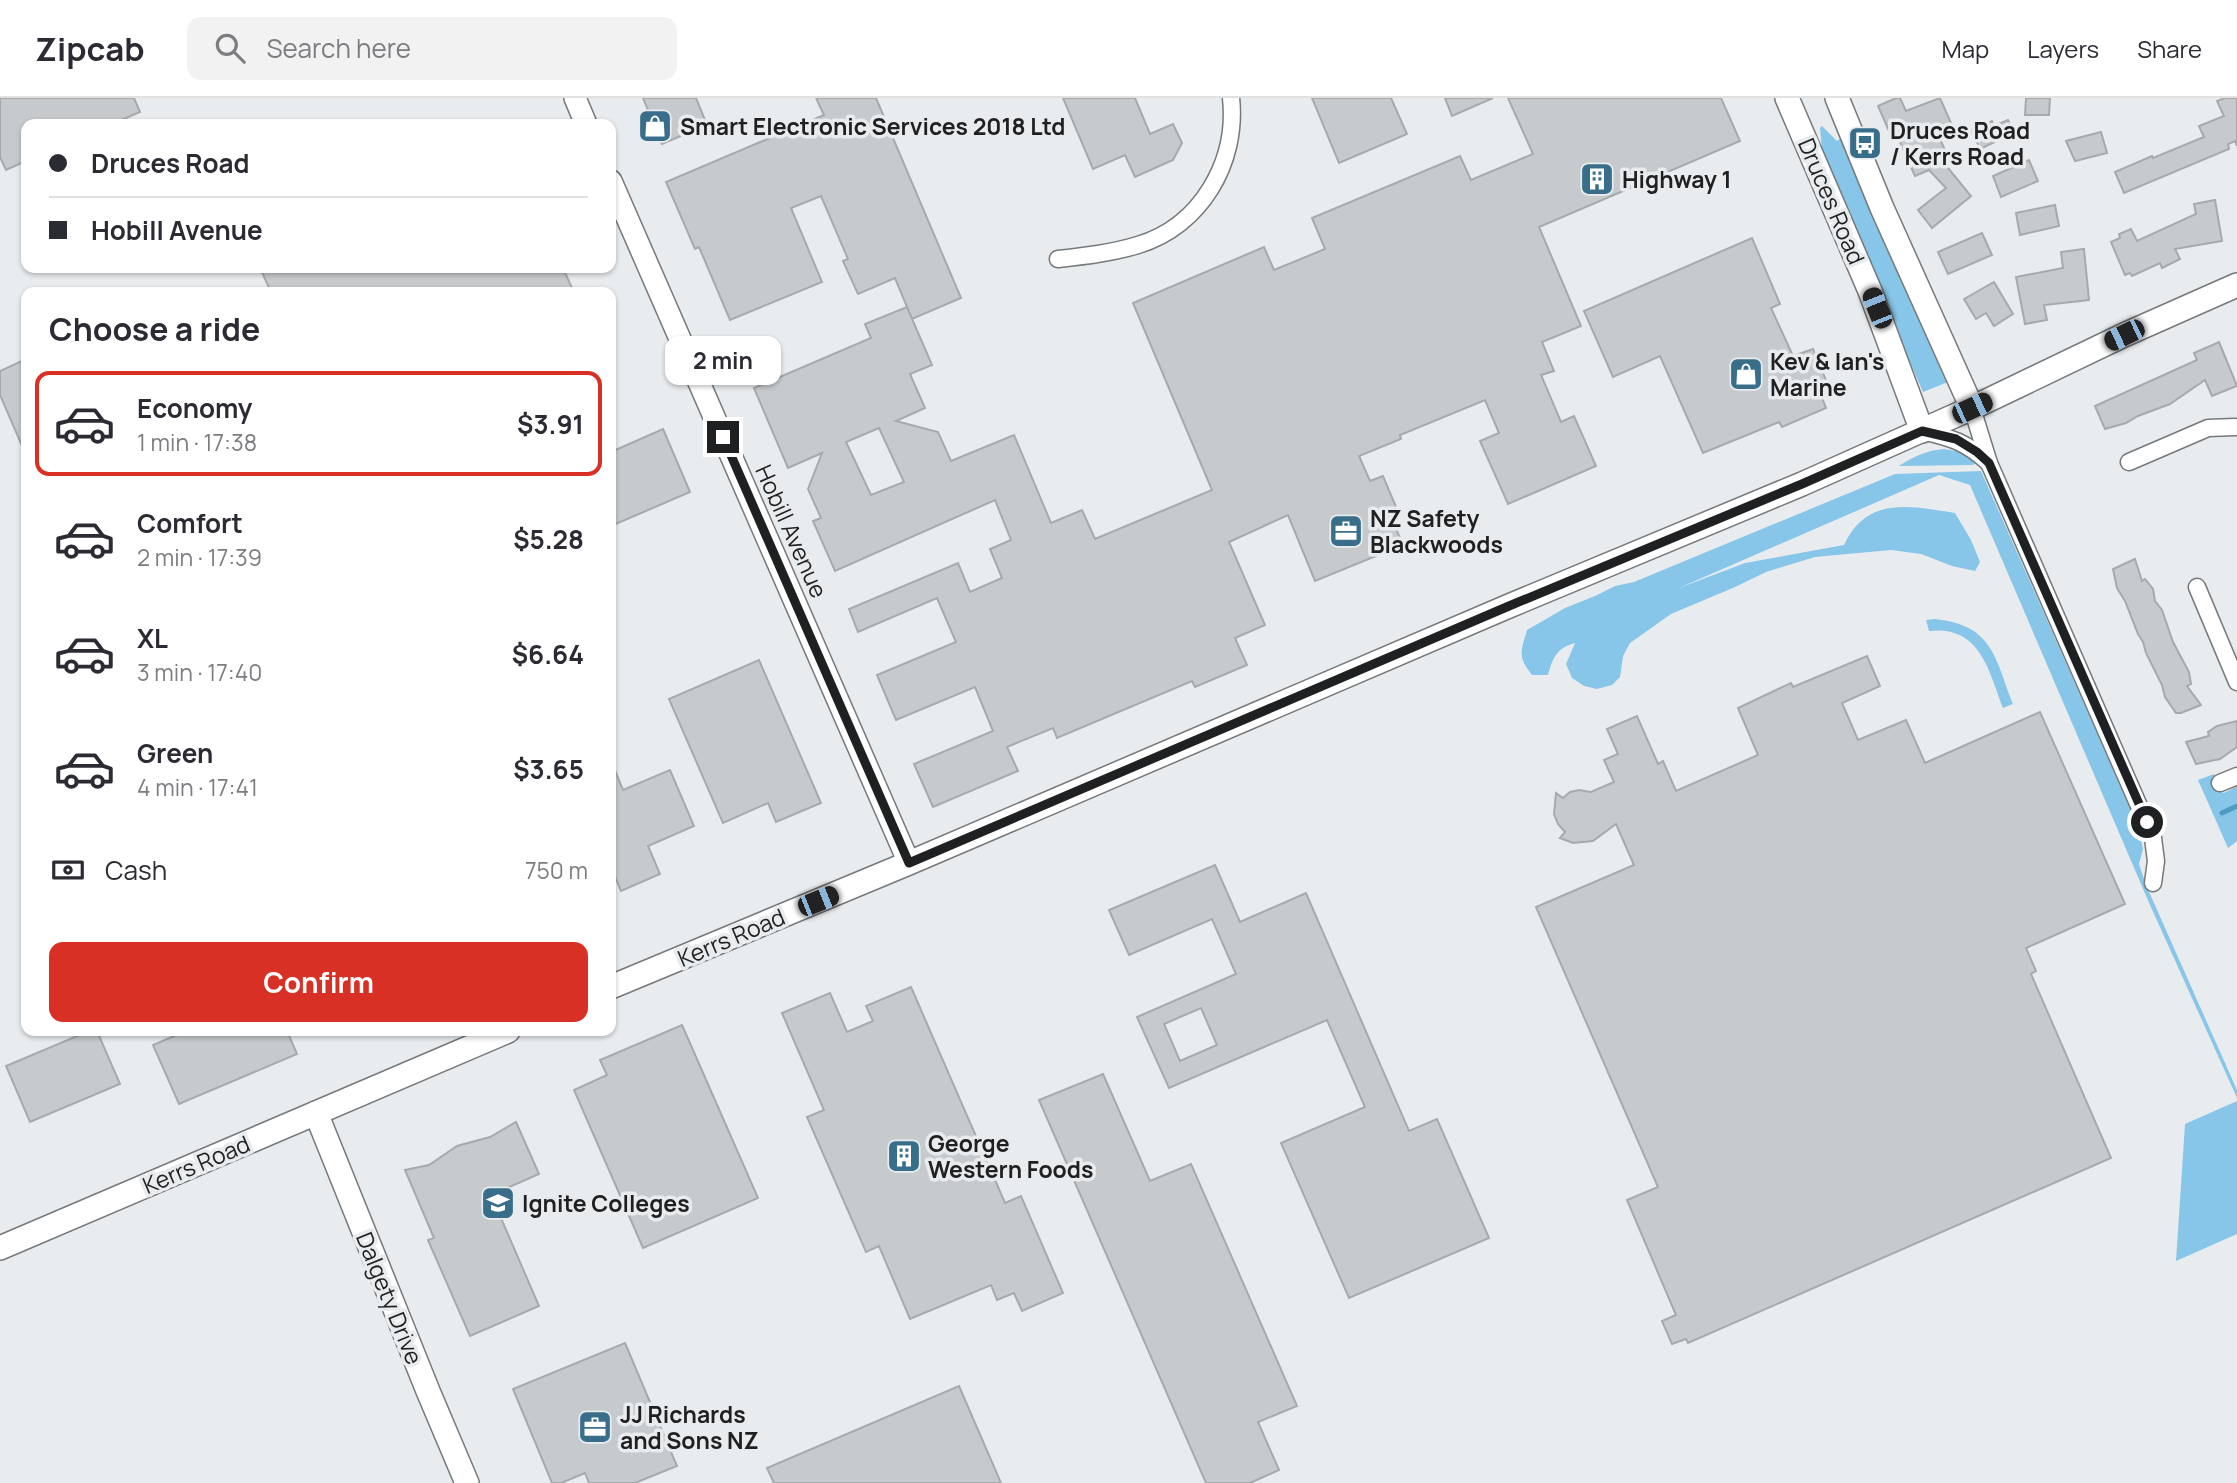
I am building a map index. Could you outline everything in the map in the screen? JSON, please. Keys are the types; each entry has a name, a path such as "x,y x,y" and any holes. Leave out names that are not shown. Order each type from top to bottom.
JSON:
{"main road":[{"name":"Druces Road","path":"1837,98 1882,208 1972,408"},
{"name":"Druces Road","path":"1796,101 1875,302 1922,431"},
{"name":"Kerrs Road","path":"616,985 1767,499 1922,431 2124,335 2237,285"},
{"name":"Kerrs Road","path":"0,1248 496,1036"},
{"name":"Dalgety Drive","path":"316,1113 467,1483"}],"street":[{"path":"575,98 584,119"},
{"path":"1058,259 1093,256 1140,245 1180,224 1213,187 1225,159 1231,135 1231,98"},
{"name":"Hobill Avenue","path":"616,192 909,863"},
{"name":"Druces Road","path":"1972,408 1989,463 2153,838 2156,861 2152,883"},
{"path":"2129,463 2208,428 2236,429"},
{"name":"Druces Road","path":"1922,431 1956,439 1989,463"},
{"path":"2197,586 2237,682"},
{"path":"2220,783 2237,776"}],"shaded area":[{"path":"1822,126 1837,141 1841,138 1948,382 1923,392 1818,151 1822,149"},
{"path":"1944,449 1966,453 1977,462 1973,465 1899,466 1920,455"},
{"path":"1981,471 2138,826 2143,849 2139,864 2146,885 2237,1090 2237,1098 2150,905 1970,485 1939,475 1679,588 1745,563 1844,545 1853,529 1865,518 1877,511 1906,507 1955,513 1980,562 1975,571 1952,566 1921,554 1891,550 1815,557 1766,572 1671,614 1630,643 1623,656 1620,677 1612,685 1597,689 1584,686 1572,678 1566,664 1575,643 1557,654 1548,675 1532,675 1524,663 1522,649 1527,630 1565,608 1615,586 1634,582 1895,474"},
{"path":"1926,620 1954,622 1980,636 1996,658 2013,704 2003,708 1987,666 1971,643 1960,635 1946,631 1929,631"},
{"path":"2214,774 2221,792 2237,786 2237,841 2228,848 2198,780"},
{"path":"2237,1101 2237,1234 2176,1261 2185,1124"}],"building":[{"path":"0,98 134,98 140,112 124,119 21,119 21,163 6,170 0,157"},
{"path":"643,98 696,98 707,125 662,144"},
{"path":"816,98 876,98 961,298 912,319 895,278 858,294 843,261 848,259 821,196 791,208 822,282 730,320 699,247 695,249 666,182 824,115"},
{"path":"1063,98 1135,98 1150,134 1173,124 1182,143 1173,160 1135,177 1125,155 1093,169"},
{"path":"1312,98 1391,98 1407,134 1339,163"},
{"path":"1445,98 1493,98 1452,116"},
{"path":"1508,98 1721,98 1740,141 1539,227 1581,326 1542,342 1554,371 1541,375 1561,422 1574,416 1596,466 1508,504 1480,441 1499,433 1485,400 1400,435 1401,439 1359,456 1370,481 1383,476 1399,514 1391,517 1403,545 1315,581 1288,515 1229,542 1265,625 1235,638 1247,665 1195,687 1192,681 1057,738 1053,728 1007,747 1018,771 933,807 914,764 993,731 975,687 896,720 877,675 956,642 937,598 858,632 849,609 958,563 970,592 1002,578 990,549 1011,540 995,500 835,571 813,521 821,518 808,489 822,453 788,468 754,388 871,338 865,324 907,307 932,365 910,374 925,408 896,421 938,432 951,461 1014,435 1051,523 1082,510 1095,539 1212,490 1133,303 1264,247 1274,270 1325,249 1312,218 1460,156 1471,180 1533,154","holes":["879,428 904,482 871,495 846,442"]},
{"path":"1900,98 1906,111 1940,98 1954,130 1939,137 1950,161 1944,163 1971,196 1932,228 1918,210 1946,188 1929,170 1915,176 1898,138 1893,130 1889,131 1878,106"},
{"path":"2026,98 2050,98 2049,115 2025,115"},
{"path":"2237,98 2237,146 2235,141 2228,144 2229,149 2124,193 2115,172 2204,137 2199,126 2224,116 2217,101"},
{"path":"2008,120 2014,133 1980,149 1971,130 1992,121 1994,126"},
{"path":"2101,132 2107,153 2075,161 2066,141"},
{"path":"2029,160 2038,181 2001,197 1993,176"},
{"path":"2215,200 2222,241 2175,249 2180,259 2162,268 2160,263 2132,276 2130,273 2125,275 2111,242 2120,238 2119,234 2131,229 2137,241 2196,214 2194,204"},
{"path":"2055,205 2059,226 2020,235 2016,213"},
{"path":"1982,233 1992,255 1948,274 1938,252"},
{"path":"1752,238 1780,304 1771,308 1793,356 1813,349 1831,392 1821,395 1826,408 1782,427 1779,422 1703,453 1660,356 1613,377 1584,311"},
{"path":"2084,249 2089,300 2044,305 2047,320 2025,324 2016,277 2063,268 2061,252"},
{"path":"262,273 565,273 572,287 269,287"},
{"path":"1994,282 2013,314 1994,326 1986,313 1976,319 1964,299"},
{"path":"2219,342 2237,386 2212,396 2205,380 2170,404 2105,429 2095,406 2197,360 2194,353"},
{"path":"21,361 21,443 0,395 0,371"},
{"path":"663,429 690,492 616,524 616,450"},
{"path":"2135,559 2142,581 2145,579 2153,589 2155,601 2162,610 2173,642 2189,672 2191,684 2187,686 2201,705 2181,713 2176,713 2165,697 2117,588 2113,569"},
{"path":"1867,656 1880,686 1842,703 1858,740 1906,720 1925,763 2040,712 2125,904 2026,948 2036,971 2031,974 2111,1158 1688,1343 1686,1339 1672,1344 1662,1321 1676,1315 1627,1200 1658,1187 1536,907 1634,865 1616,824 1593,841 1573,843 1560,838 1565,832 1554,814 1556,793 1563,798 1570,792 1591,792 1614,782 1604,760 1618,754 1607,729 1637,716 1658,764 1663,761 1676,791 1758,755 1738,708 1791,683 1793,687"},
{"path":"759,660 821,803 776,822 768,803 723,823 669,699"},
{"path":"2237,721 2237,747 2220,759 2196,764 2186,742 2209,736 2208,732 2217,726"},
{"path":"670,770 694,826 648,846 660,874 621,891 616,879 616,773 623,790"},
{"path":"1215,865 1240,922 1306,893 1409,1131 1437,1119 1489,1238 1349,1298 1281,1143 1365,1107 1327,1020 1169,1088 1137,1017 1236,974 1212,919 1129,955 1109,910","holes":["1201,1008 1217,1045 1180,1061 1164,1024"]},
{"name":"George Western Foods","path":"911,987 1005,1203 1021,1196 1063,1293 1022,1311 1014,1293 997,1300 991,1285 910,1319 879,1246 866,1252 807,1117 824,1110 782,1013 830,993 847,1032 873,1021 866,1006"},
{"path":"682,1025 758,1198 643,1248 574,1090 607,1075 600,1060"},
{"path":"77,1036 99,1036 120,1084 30,1122 6,1066"},
{"path":"174,1036 289,1036 297,1054 179,1104 153,1045"},
{"path":"1103,1074 1150,1181 1191,1164 1297,1406 1258,1422 1279,1470 1250,1483 1206,1483 1039,1100"},
{"path":"516,1122 539,1174 491,1195 539,1306 470,1336 428,1240 434,1238 405,1170 429,1165 457,1146 490,1137"},
{"name":"JJ Richards and Sons NZ","path":"625,1343 677,1466 635,1483 589,1483 585,1473 561,1483 552,1483 513,1389"},
{"path":"959,1386 1001,1483 774,1483 767,1468"}],"waterway":[{"path":"2222,813 2237,806"}],"place":[{"name":"Smart Electronic Services 2018 Ltd","path":"655,126"},
{"name":"Druces Road / Kerrs Road","path":"1865,143"},
{"name":"Highway 1","path":"1597,179"},
{"name":"Kev & Ian's Marine","path":"1746,374"},
{"name":"NZ Safety Blackwoods","path":"1346,531"},
{"name":"George Western Foods","path":"904,1156"},
{"name":"Ignite Colleges","path":"498,1203"},
{"name":"JJ Richards and Sons NZ","path":"595,1427"}],"route":[{"path":"723,437 909,863 1922,431 1956,439 1989,463 2147,822"}]}
